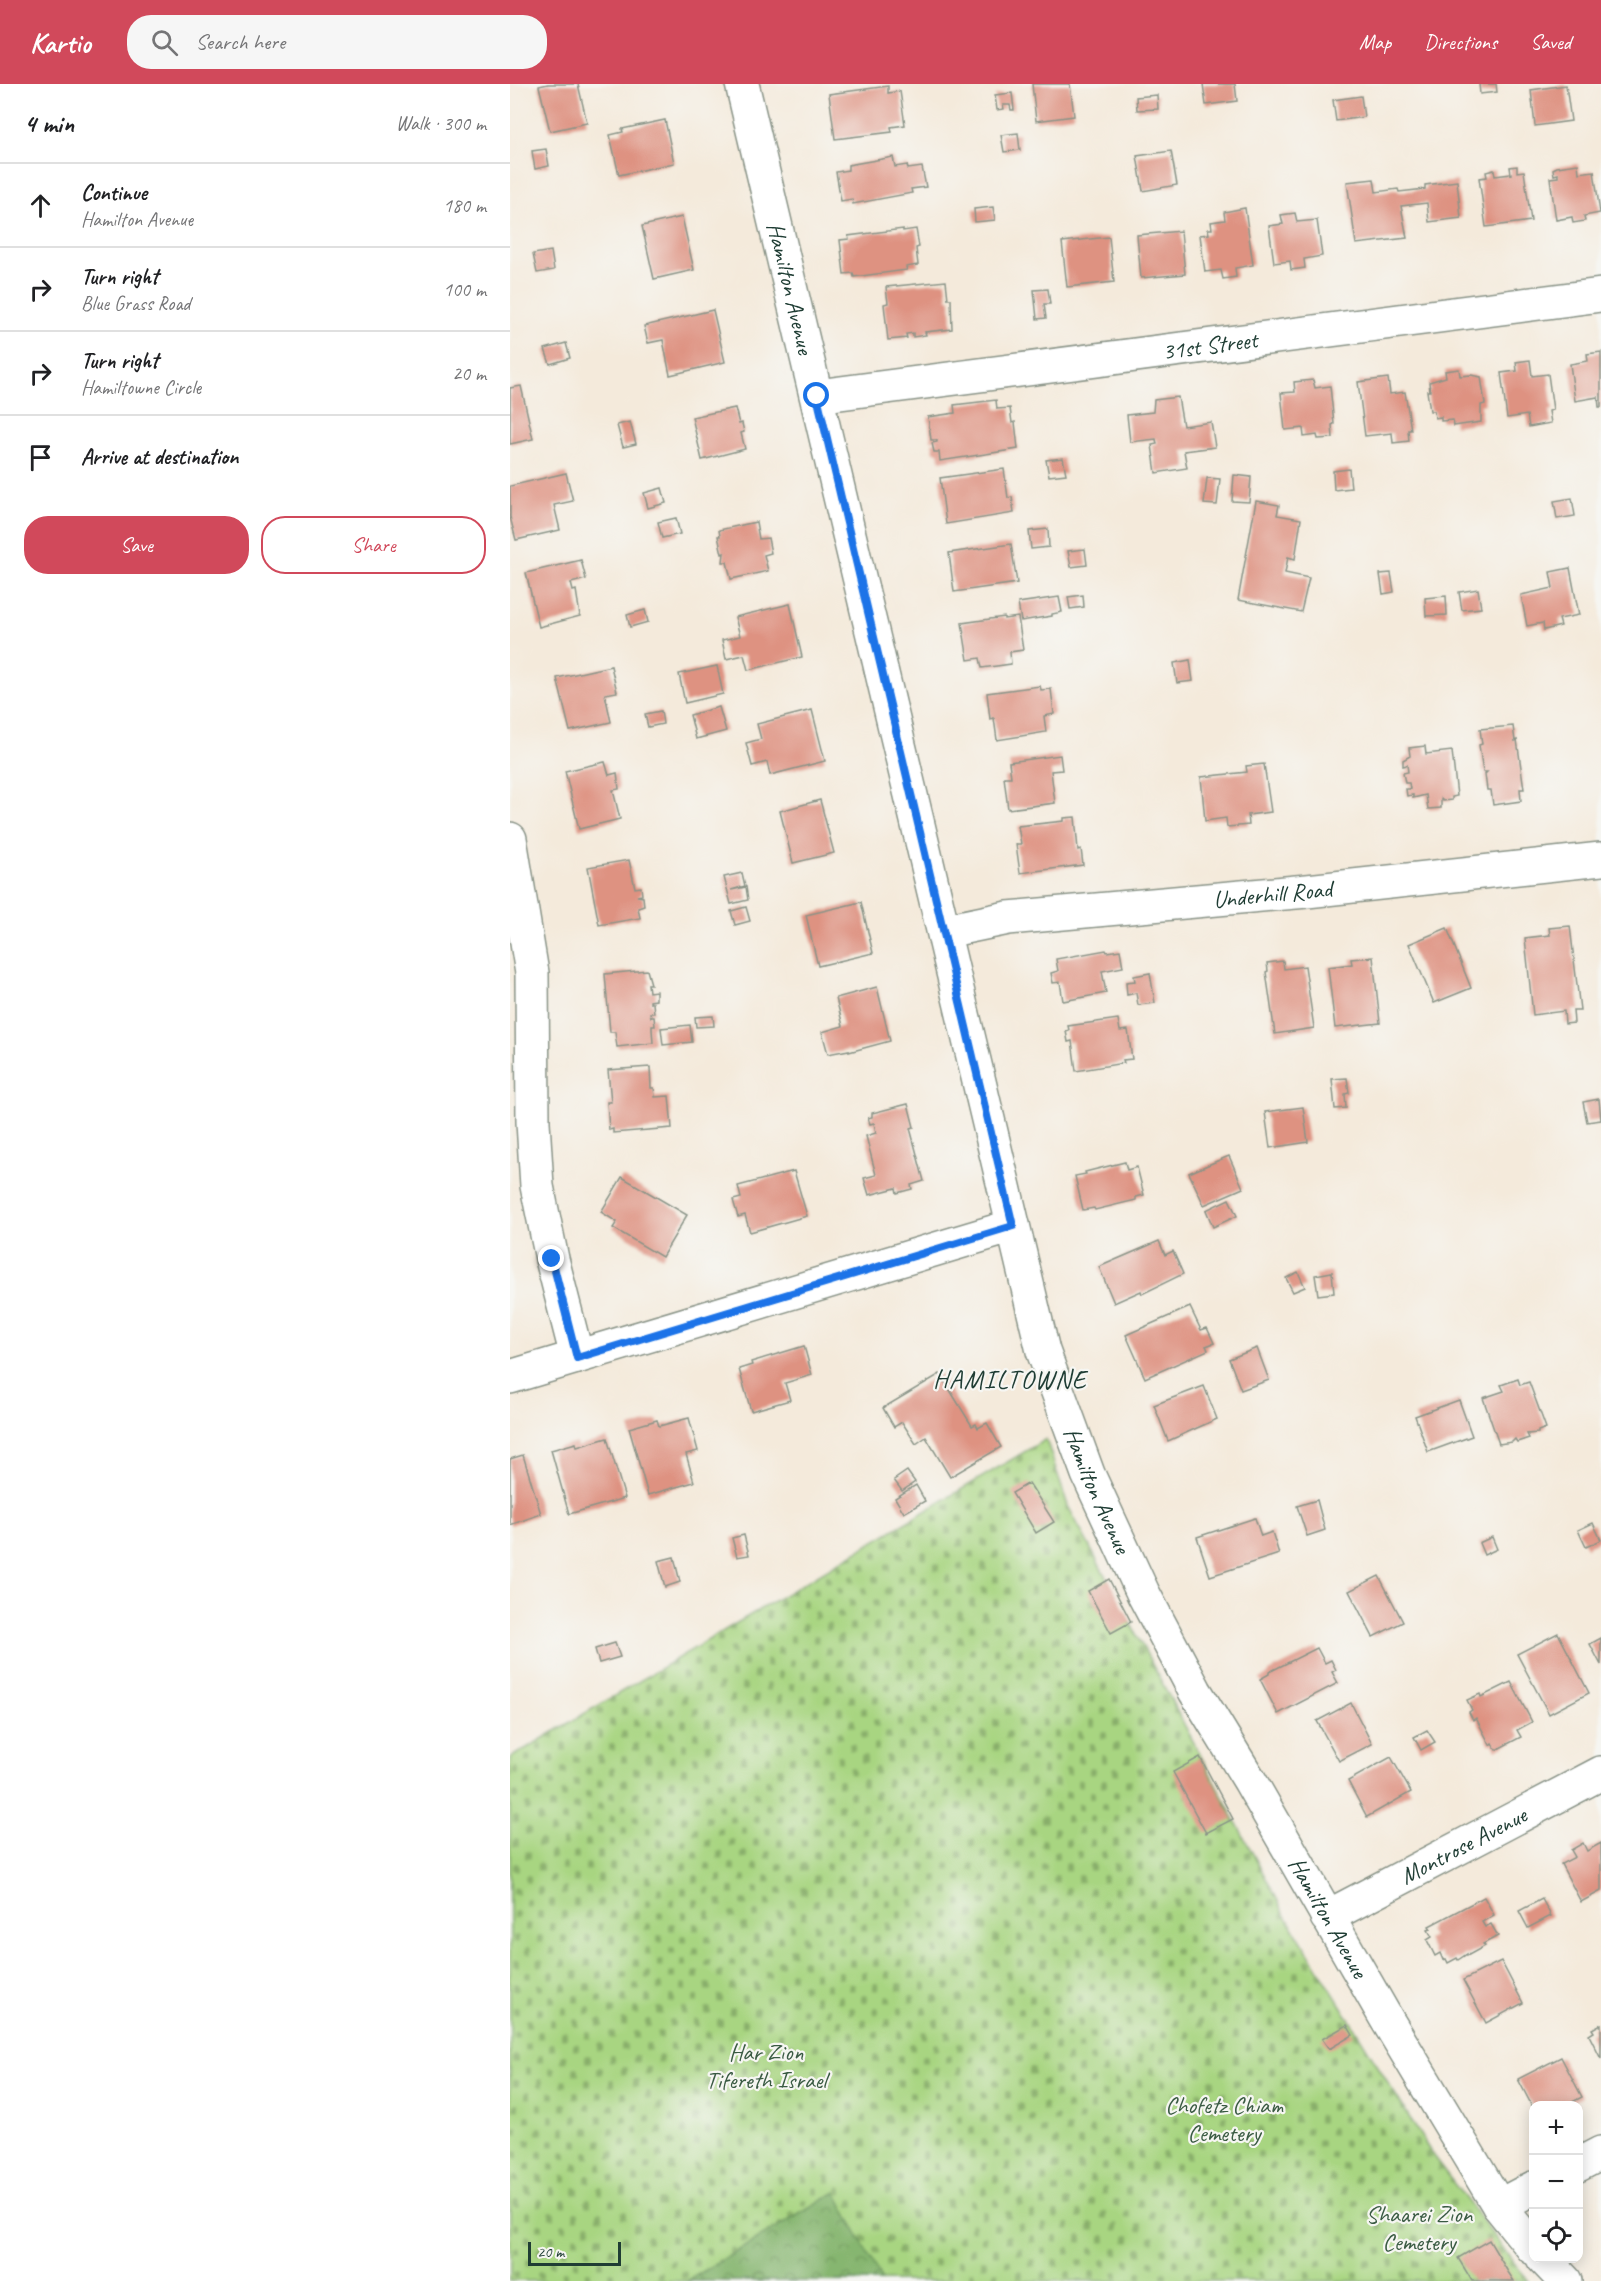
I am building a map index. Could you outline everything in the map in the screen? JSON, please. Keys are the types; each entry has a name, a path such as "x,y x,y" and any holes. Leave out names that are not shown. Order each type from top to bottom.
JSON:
{"street":[{"name":"Hamilton Avenue","path":"742,84 1043,1351 1088,1474 1160,1626 1195,1691 1499,2206 1529,2243"},
{"name":"31st Street","path":"817,396 1601,295"},
{"path":"510,839 532,973 532,1122 537,1186 552,1259 577,1358"},
{"name":"Underhill Road","path":"945,931 1008,918 1307,891 1601,859"},
{"path":"510,1377 1013,1226"},
{"name":"Montrose Avenue","path":"1327,1917 1601,1773"},
{"path":"1583,2162 1601,2153"},
{"path":"1499,2206 1529,2190"},
{"path":"1547,2263 1565,2281"}],"green space":[{"path":"1046,1439 1068,1506 1286,1916 1433,2156 1528,2281 882,2281 836,2192 687,2281 510,2281 510,1758"},
{"path":"836,2192 882,2281 687,2281"}],"building":[{"path":"578,84 587,123 550,131 539,86"},
{"path":"1032,84 1070,84 1074,116 1036,121"},
{"path":"1203,84 1235,84 1237,101 1206,105"},
{"path":"1479,84 1496,84 1497,92 1480,94"},
{"path":"1566,85 1571,121 1535,126 1531,90"},
{"path":"888,86 888,93 900,91 905,125 891,127 892,132 835,139 829,94"},
{"path":"1012,93 1014,110 1011,110 1010,105 1003,105 1004,109 997,110 995,95"},
{"path":"1157,95 1158,109 1137,110 1136,97"},
{"path":"1361,96 1364,117 1336,121 1333,100"},
{"path":"665,120 674,163 619,175 610,135 623,132 622,129"},
{"path":"1018,133 1020,150 1004,152 1001,135"},
{"path":"546,149 549,166 535,169 532,151"},
{"path":"1171,151 1177,185 1143,191 1137,156"},
{"path":"893,157 895,167 907,165 908,169 922,167 926,187 911,189 912,193 853,204 852,199 841,201 836,172 848,170 848,165"},
{"path":"1578,164 1579,173 1594,171 1600,213 1584,216 1585,221 1573,223 1572,217 1556,220 1550,178 1558,177 1558,174 1554,175 1553,169"},
{"path":"1517,166 1517,172 1524,171 1531,221 1486,227 1479,178 1487,177 1486,172 1494,170 1495,176 1511,174 1510,167"},
{"path":"1374,179 1376,192 1425,189 1425,185 1457,181 1461,218 1429,222 1427,203 1401,206 1407,238 1356,244 1347,182"},
{"path":"993,207 995,220 975,222 974,209"},
{"path":"1245,208 1253,265 1235,268 1236,277 1223,279 1221,270 1205,272 1200,235 1209,234 1208,229 1212,229 1211,222 1225,220 1224,212"},
{"path":"1295,213 1297,222 1317,220 1322,256 1304,259 1305,268 1291,270 1290,261 1274,263 1269,226 1283,224 1281,215"},
{"path":"682,217 694,270 654,279 642,226"},
{"path":"903,229 903,231 916,229 919,247 916,248 918,265 906,267 907,270 854,277 853,273 844,274 840,240 849,239 848,236"},
{"path":"1181,231 1185,274 1141,278 1137,235"},
{"path":"1109,237 1114,282 1067,287 1062,242"},
{"path":"551,251 554,270 537,273 533,254"},
{"path":"946,281 948,299 951,299 952,329 925,332 926,335 913,337 913,333 906,334 907,338 888,340 884,304 888,303 886,287"},
{"path":"1048,289 1050,304 1044,304 1046,318 1037,319 1034,290"},
{"path":"713,310 725,362 670,375 663,340 648,343 644,326"},
{"path":"566,343 570,358 550,364 545,349"},
{"path":"1601,352 1601,407 1599,407 1598,397 1575,401 1570,364 1588,361 1587,354"},
{"path":"1530,360 1532,376 1548,374 1553,410 1549,411 1551,423 1529,427 1527,415 1507,418 1501,373 1517,371 1516,362"},
{"path":"1459,369 1460,376 1481,377 1485,404 1481,405 1481,422 1454,426 1453,420 1441,421 1441,417 1435,418 1434,411 1430,411 1427,391 1430,391 1429,382 1446,377 1445,371"},
{"path":"1388,378 1390,394 1405,392 1411,430 1408,430 1409,441 1393,443 1392,433 1365,436 1358,382"},
{"path":"1313,380 1315,388 1330,386 1334,424 1332,425 1333,438 1318,439 1317,435 1304,437 1303,428 1285,430 1281,393 1295,392 1294,382"},
{"path":"521,386 533,439 510,444 510,388"},
{"path":"1178,397 1183,426 1211,422 1215,447 1184,451 1187,468 1156,473 1152,445 1157,444 1156,439 1130,442 1127,415 1153,412 1154,400"},
{"path":"996,400 997,409 1010,408 1012,423 1015,422 1018,449 940,461 939,452 934,452 932,443 937,440 931,440 928,417 955,413 954,405"},
{"path":"735,408 739,424 742,423 744,432 741,433 745,449 702,460 692,417"},
{"path":"630,422 636,444 623,447 617,425"},
{"path":"1063,458 1066,474 1049,476 1046,460"},
{"path":"1004,469 1008,498 1012,497 1014,513 946,524 940,478"},
{"path":"1349,469 1351,488 1334,490 1333,471"},
{"path":"566,473 573,501 554,505 560,530 516,540 510,517 510,486"},
{"path":"1234,475 1251,477 1249,502 1232,501"},
{"path":"1207,478 1220,479 1217,505 1204,504"},
{"path":"662,488 666,503 648,508 644,493"},
{"path":"1572,498 1575,516 1557,519 1554,501"},
{"path":"1256,501 1279,505 1277,515 1301,519 1295,559 1288,557 1285,573 1309,578 1301,612 1238,600"},
{"path":"676,518 680,534 662,538 658,522"},
{"path":"756,522 759,539 768,538 771,553 764,555 768,571 731,579 727,562 723,562 724,553 722,554 718,536 720,536 719,530"},
{"path":"1048,529 1049,547 1031,549 1029,531"},
{"path":"1011,544 1017,583 954,592 949,553"},
{"path":"1085,549 1087,565 1071,567 1068,551"},
{"path":"581,560 586,579 571,583 573,591 576,590 580,616 539,627 526,573"},
{"path":"1570,568 1579,615 1559,619 1561,626 1544,630 1543,623 1527,626 1521,595 1553,588 1550,572"},
{"path":"1391,573 1394,592 1383,594 1380,574"},
{"path":"1478,589 1481,608 1462,610 1459,592"},
{"path":"1083,595 1084,607 1070,609 1068,597"},
{"path":"1446,596 1447,615 1426,616 1425,598"},
{"path":"1059,597 1062,612 1021,621 1018,603"},
{"path":"790,604 802,657 748,670 744,655 726,659 722,640 740,636 735,617"},
{"path":"645,610 648,622 630,627 627,615"},
{"path":"1004,617 1004,619 1018,617 1023,650 1010,652 1011,664 982,668 980,658 968,660 962,623"},
{"path":"1190,660 1193,681 1177,683 1174,663"},
{"path":"611,666 617,692 605,694 611,722 570,731 557,678"},
{"path":"717,666 723,694 685,703 679,674"},
{"path":"1040,686 1041,690 1051,689 1054,714 1044,716 1046,732 997,740 994,718 990,719 987,693"},
{"path":"719,707 726,731 696,739 690,715"},
{"path":"812,710 825,761 770,775 767,762 752,766 746,743 761,739 757,724"},
{"path":"661,711 663,724 648,727 645,714"},
{"path":"1513,726 1524,789 1520,789 1521,801 1493,805 1491,790 1487,790 1485,774 1487,772 1483,772 1479,745 1482,744 1480,729"},
{"path":"1425,746 1426,754 1452,751 1457,796 1452,797 1452,800 1443,801 1441,799 1441,808 1428,809 1426,795 1413,798 1413,795 1407,796 1406,789 1410,789 1409,783 1405,783 1403,773 1408,772 1407,765 1403,766 1403,760 1410,756 1409,748"},
{"path":"1060,755 1062,770 1051,771 1055,803 1008,809 1004,777 1011,777 1009,762"},
{"path":"605,762 609,775 617,773 619,789 613,790 620,819 579,829 565,771"},
{"path":"1264,764 1271,812 1248,815 1249,825 1227,827 1226,818 1205,821 1201,777 1247,772 1246,766"},
{"path":"820,800 834,853 793,863 780,811"},
{"path":"1075,817 1078,850 1081,849 1083,865 1020,873 1016,844 1021,844 1018,826 1064,821 1064,818"},
{"path":"629,860 635,888 641,887 642,895 637,896 643,897 644,906 638,908 640,918 599,925 588,867"},
{"path":"742,873 745,886 731,890 746,887 748,900 731,904 724,877"},
{"path":"861,902 873,953 818,966 806,915"},
{"path":"746,907 750,921 735,925 731,911"},
{"path":"1570,926 1580,1010 1573,1010 1574,1023 1565,1024 1564,1011 1533,1015 1525,938 1550,935 1549,928"},
{"path":"1447,928 1471,988 1434,1003 1409,944"},
{"path":"1106,950 1107,952 1120,950 1123,967 1102,971 1106,993 1063,1001 1060,982 1053,983 1051,973 1058,971 1056,959"},
{"path":"1373,957 1380,1023 1335,1028 1328,967 1352,964 1351,959"},
{"path":"1283,961 1284,969 1305,966 1314,1028 1275,1034 1266,972 1268,971 1267,963"},
{"path":"647,970 651,984 648,984 649,992 656,991 656,1000 650,1001 653,1003 654,1013 650,1013 651,1017 654,1017 655,1026 652,1026 653,1043 617,1047 615,1032 610,1032 605,974"},
{"path":"1150,973 1155,1003 1138,1005 1136,993 1127,995 1126,982 1135,981 1134,976"},
{"path":"877,987 890,1041 849,1052 849,1050 828,1054 822,1032 843,1026 836,998"},
{"path":"713,1016 714,1026 696,1027 695,1017"},
{"path":"1118,1019 1120,1031 1128,1030 1132,1059 1123,1060 1124,1063 1076,1071 1072,1041 1068,1042 1066,1031 1069,1030 1068,1026"},
{"path":"690,1025 692,1042 663,1045 661,1028"},
{"path":"650,1067 651,1088 654,1088 655,1097 669,1096 672,1128 613,1133 613,1129 609,1130 607,1102 611,1102 608,1070"},
{"path":"1347,1078 1349,1093 1345,1094 1346,1108 1335,1109 1332,1079"},
{"path":"1599,1099 1601,1120 1587,1122 1583,1102"},
{"path":"908,1104 914,1127 910,1128 924,1181 911,1185 912,1189 897,1193 896,1188 869,1195 864,1178 876,1175 866,1136 876,1133 874,1123 870,1124 868,1118 872,1117 872,1113"},
{"path":"1303,1107 1308,1142 1270,1148 1265,1112"},
{"path":"1229,1156 1243,1188 1204,1205 1189,1173"},
{"path":"1125,1162 1127,1170 1137,1167 1144,1195 1136,1197 1136,1200 1095,1210 1094,1208 1083,1210 1075,1176"},
{"path":"794,1171 807,1216 750,1232 745,1215 738,1217 733,1200 741,1198 738,1186"},
{"path":"622,1177 687,1215 662,1257 613,1228 617,1222 601,1212"},
{"path":"1229,1199 1237,1216 1213,1227 1206,1210"},
{"path":"1159,1241 1165,1255 1173,1251 1183,1274 1142,1294 1141,1291 1114,1303 1099,1267"},
{"path":"1298,1272 1305,1287 1293,1292 1286,1278"},
{"path":"1332,1272 1334,1293 1318,1295 1315,1275"},
{"path":"1190,1307 1201,1330 1207,1328 1214,1343 1206,1346 1208,1350 1145,1378 1126,1335"},
{"path":"804,1346 812,1375 785,1383 790,1400 751,1411 739,1369 752,1365 751,1362"},
{"path":"1257,1348 1269,1380 1241,1390 1229,1359"},
{"path":"940,1374 972,1426 976,1424 978,1428 987,1423 1001,1447 950,1477 926,1437 916,1444 902,1422 894,1427 883,1408"},
{"path":"1518,1379 1520,1385 1529,1382 1546,1428 1538,1433 1527,1434 1529,1438 1499,1444 1483,1398 1504,1391 1501,1385"},
{"path":"1204,1386 1217,1419 1168,1441 1154,1405"},
{"path":"1459,1400 1472,1436 1428,1452 1415,1416"},
{"path":"689,1418 698,1451 686,1454 694,1482 648,1495 629,1428 657,1420 659,1426"},
{"path":"607,1438 625,1498 569,1514 551,1450 576,1443 577,1447"},
{"path":"523,1455 541,1514 510,1525 510,1459"},
{"path":"907,1471 915,1482 902,1491 894,1480"},
{"path":"1029,1483 1054,1522 1036,1533 1012,1493"},
{"path":"916,1485 925,1501 904,1513 895,1498"},
{"path":"1317,1500 1325,1530 1307,1536 1297,1506"},
{"path":"1255,1518 1261,1536 1272,1532 1279,1554 1210,1576 1197,1537"},
{"path":"1593,1523 1601,1540 1586,1547 1578,1530"},
{"path":"744,1535 749,1555 737,1557 732,1538"},
{"path":"1492,1537 1497,1549 1484,1555 1479,1543"},
{"path":"674,1557 680,1582 665,1587 658,1561"},
{"path":"1379,1576 1403,1622 1373,1637 1349,1591"},
{"path":"1109,1579 1131,1622 1111,1633 1088,1591"},
{"path":"1558,1633 1589,1693 1549,1714 1517,1654"},
{"path":"1601,1638 1601,1665 1590,1644"},
{"path":"615,1643 620,1657 599,1663 595,1649"},
{"path":"1317,1648 1325,1663 1331,1660 1336,1670 1332,1672 1338,1683 1278,1714 1260,1679 1269,1672"},
{"path":"1511,1682 1532,1722 1517,1730 1521,1737 1496,1750 1492,1743 1490,1745 1476,1718 1473,1720 1469,1712 1472,1710 1467,1700 1480,1694 1481,1697"},
{"path":"1351,1703 1372,1744 1339,1761 1317,1721"},
{"path":"1427,1730 1435,1742 1421,1750 1414,1737"},
{"path":"1200,1757 1233,1819 1206,1833 1173,1772"},
{"path":"1391,1757 1411,1792 1367,1817 1348,1781"},
{"path":"1583,1843 1587,1851 1601,1843 1601,1891 1581,1902 1561,1864 1575,1857 1571,1850"},
{"path":"1484,1897 1494,1915 1482,1922 1485,1927 1491,1924 1498,1936 1483,1944 1485,1946 1458,1960 1457,1958 1448,1963 1446,1959 1443,1960 1440,1953 1435,1956 1427,1940 1432,1937 1428,1930 1431,1929 1429,1926"},
{"path":"1542,1899 1551,1916 1528,1928 1519,1911"},
{"path":"1501,1961 1523,2003 1486,2023 1463,1980"},
{"path":"1601,2024 1601,2059 1589,2035 1594,2032 1592,2029"},
{"path":"1347,2025 1353,2035 1329,2049 1322,2039"},
{"path":"1561,2057 1582,2097 1574,2101 1529,2101 1518,2079"},
{"path":"1489,2240 1514,2281 1472,2281 1458,2258"}],"district":[{"name":"HAMILTOWNE","path":"1010,1379"}],"route":[{"path":"552,1259 577,1358 1013,1226 817,396"}],"park label":[{"name":"Har Zion Tifereth Israel","path":"766,2066"},
{"name":"Chofetz Chiam Cemetery","path":"1224,2119"},
{"name":"Shaarei Zion Cemetery","path":"1419,2228"}]}
